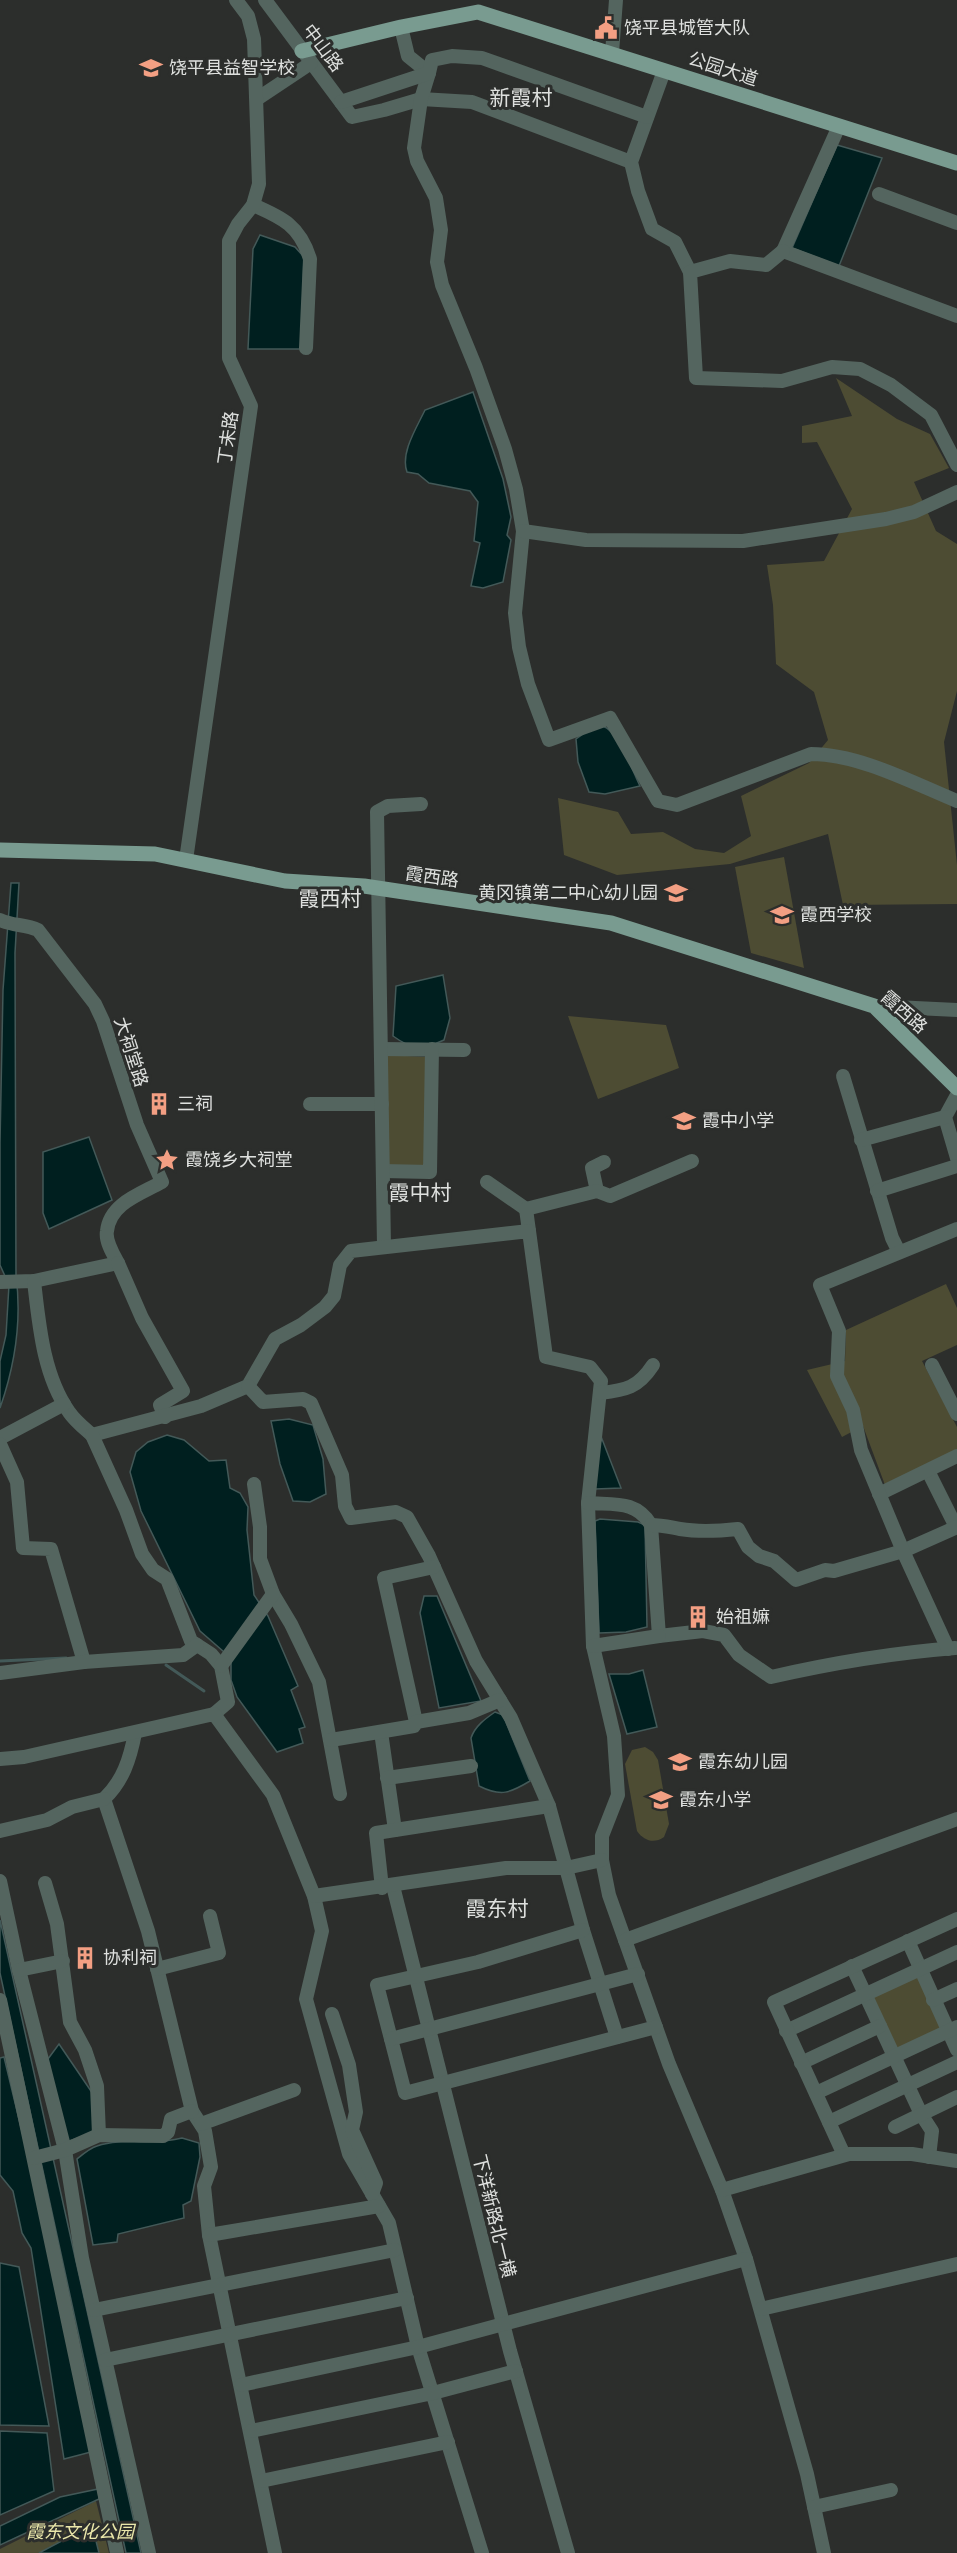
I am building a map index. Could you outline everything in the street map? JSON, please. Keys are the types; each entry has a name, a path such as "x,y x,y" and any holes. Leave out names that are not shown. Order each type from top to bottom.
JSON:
{"main road":[{"name":"公园大道","path":"307,57 401,27 479,6 664,71 957,163"},
{"name":"霞西路","path":"0,849 155,854 285,880 378,888 611,923 874,1006 957,1088"}],"street":[{"name":"丁未路","path":"186,860 251,406 229,357 229,241 238,224 253,205 259,184 254,39 248,16 236,0"},
{"name":"中山路","path":"265,0 352,117 421,99"},
{"path":"612,52 616,0"},
{"path":"401,27 408,56 429,73"},
{"path":"647,117 482,58 452,56 432,60 421,99 414,148 417,161 436,198 441,230 437,262 441,285 476,368 505,449 516,489 523,531 515,613 519,647 528,684 549,740 610,718 658,801 666,804 677,805 811,754 827,754 892,773 957,801"},
{"path":"257,99 307,57"},
{"path":"664,71 631,162 652,229 675,242 690,272 696,378 782,381 832,367 860,369 891,385 931,415 957,465"},
{"path":"341,102 429,73"},
{"path":"421,99 472,102 631,162"},
{"path":"690,272 730,261 766,265 783,251 839,126"},
{"path":"879,194 957,223"},
{"path":"253,205 284,218 298,232 310,259 306,348"},
{"path":"783,251 957,316"},
{"path":"523,531 586,540 743,541 886,519 914,512 957,492"},
{"path":"384,1246 377,812 388,806 420,804"},
{"name":"大祠堂路","path":"8,922 28,925 38,930 95,1004 137,1125 162,1182 120,1205 112,1216 106,1232 118,1263"},
{"path":"874,1006 957,1010"},
{"path":"381,1049 464,1050"},
{"path":"383,1171 430,1172 432,1049"},
{"path":"843,1076 877,1191 899,1252"},
{"path":"957,1095 945,1117 957,1158"},
{"path":"310,1104 382,1104"},
{"path":"861,1140 945,1117"},
{"path":"526,1209 597,1191 610,1196 692,1161"},
{"path":"597,1191 592,1168 604,1162"},
{"path":"877,1191 957,1166"},
{"path":"487,1182 526,1209 546,1357 590,1367 602,1381 588,1503 594,1646 614,1736 618,1795 602,1836 602,1860 609,1895 669,2064 722,2190 746,2259 814,2507 824,2553"},
{"path":"594,1646 703,1631 724,1635 739,1655 771,1677 820,1665 898,1652 953,1648 903,1551 861,1450 853,1410 837,1376 839,1331 820,1285 957,1229"},
{"path":"92,1436 212,1403 248,1386 275,1339 301,1325 325,1307 334,1296 340,1265 351,1251 529,1231"},
{"path":"8,1282 34,1281 118,1263 142,1318 183,1391 160,1405 165,1417"},
{"path":"0,1760 24,1757 214,1714 228,1702 221,1666 211,1654 190,1641 167,1579 153,1570 142,1554 126,1510 92,1436 70,1415 64,1404 50,1370 41,1337 34,1281"},
{"path":"600,1393 634,1385 643,1380 653,1365"},
{"path":"932,1365 957,1414"},
{"path":"248,1386 262,1402 277,1403 303,1399 311,1403 342,1475 345,1506 351,1518 396,1512 407,1517 434,1568 476,1661 511,1718 549,1806 617,2037"},
{"path":"0,1438 64,1404"},
{"path":"0,1444 17,1482 23,1548 51,1549 84,1662"},
{"path":"879,1494 957,1456"},
{"path":"651,1526 667,1525 680,1529 721,1531 738,1529 748,1547 759,1556 774,1561 796,1580 825,1570 834,1571 903,1551 956,1527 928,1471"},
{"path":"254,1484 260,1527 260,1559 273,1594 291,1624 319,1682 340,1794"},
{"path":"588,1503 632,1506 645,1515 651,1526 659,1636"},
{"path":"417,1722 384,1578 434,1568"},
{"path":"221,1666 273,1594"},
{"path":"0,1673 84,1662 183,1655 196,1645"},
{"path":"331,1740 414,1726 417,1722 469,1713 500,1700"},
{"path":"214,1714 273,1795 314,1896 322,1931 306,1999 349,2154 389,2223 418,2347 482,2553"},
{"path":"381,1732 395,1830 549,1806"},
{"path":"0,1831 47,1820 72,1807 104,1799 116,1788 131,1756 135,1733"},
{"path":"387,1778 471,1766"},
{"path":"104,1799 148,1931 192,2111 205,2131 211,2167 204,2186 209,2235 276,2553"},
{"path":"625,1940 957,1820"},
{"name":"下洋新路北一横","path":"395,1830 376,1833 375,1838 387,1887 415,1977 503,2324 568,2553"},
{"path":"314,1896 506,1868 566,1868 602,1860"},
{"path":"0,1881 19,1970 65,2150 82,2258 149,2553"},
{"path":"45,1883 57,1924 70,2022 86,2050 98,2086 99,2135"},
{"path":"157,1969 219,1953 210,1916"},
{"path":"844,2155 774,2002 957,1919"},
{"path":"584,1930 478,1962 377,1985 405,2093 656,2027"},
{"path":"908,1941 933,2000 952,2029 957,2050"},
{"path":"786,2031 957,1952"},
{"path":"19,1970 63,1961"},
{"path":"852,1966 921,2114 932,2131 929,2157"},
{"path":"391,2039 638,1974"},
{"path":"933,2000 957,1989"},
{"path":"0,2000 117,2553"},
{"path":"332,2014 349,2065 356,2112 352,2130 376,2183 375,2200"},
{"path":"801,2063 880,2026"},
{"path":"816,2093 952,2029"},
{"path":"829,2122 957,2062"},
{"path":"201,2124 294,2090"},
{"path":"895,2127 957,2097"},
{"path":"33,2158 65,2150 99,2135 163,2136 168,2132 171,2119 192,2111"},
{"path":"722,2190 844,2155 912,2154 957,2161"},
{"path":"209,2235 375,2200"},
{"path":"94,2310 395,2250"},
{"path":"241,2385 418,2347 746,2259"},
{"path":"761,2309 957,2264"},
{"path":"105,2360 407,2298"},
{"path":"251,2432 433,2393 516,2371"},
{"path":"261,2481 448,2442"},
{"path":"814,2507 891,2490"}],"green space":[{"path":"836,378 897,419 930,434 949,468 914,482 936,531 957,544 957,691 944,742 957,865 957,904 843,905 828,834 730,864 617,875 564,855 558,798 618,812 631,834 663,832 695,849 724,853 751,836 741,796 809,763 828,740 814,692 776,664 773,605 767,565 824,561 852,509 817,442 802,443 802,426 852,416"},
{"path":"784,857 804,968 751,953 735,867"},
{"path":"568,1016 666,1025 679,1068 598,1099"},
{"path":"387,1055 426,1057 426,1168 387,1168"},
{"path":"946,1284 957,1308 957,1345 922,1361 957,1427 957,1449 885,1485 863,1426 842,1437 807,1370 845,1361 846,1330"},
{"path":"645,1747 653,1752 658,1760 669,1824 664,1837 653,1841 646,1839 637,1831 625,1764 632,1750"},
{"path":"920,1969 948,2031 894,2057 865,1995"},
{"name":"霞东文化公园","path":"96,2501 109,2553 0,2553 0,2549"}],"water":[{"path":"837,145 882,158 839,266 792,248"},
{"path":"260,235 295,247 304,257 301,349 248,349 253,249"},
{"path":"473,392 503,479 511,517 507,535 511,540 503,582 483,588 471,586 480,543 474,541 478,502 470,491 429,483 418,474 407,472 405,465 410,440 425,410"},
{"path":"603,726 620,743 640,786 605,794 589,792 578,762 576,739 586,732"},
{"path":"11,883 19,883 15,953 18,1326 10,1376 0,1408 0,1361 6,1335 9,1285 0,1265 0,1143 3,990"},
{"path":"443,975 450,1018 444,1040 429,1046 417,1047 406,1044 393,1036 396,986"},
{"path":"89,1137 112,1200 49,1229 43,1213 43,1152"},
{"path":"289,1419 313,1425 323,1459 326,1494 310,1502 293,1501 280,1464 271,1421"},
{"path":"167,1435 184,1440 209,1461 226,1460 230,1488 240,1493 248,1507 247,1530 254,1595 268,1616 298,1686 291,1690 305,1727 299,1729 303,1743 277,1752 237,1697 231,1680 231,1658 200,1631 141,1511 130,1472 136,1452 148,1442"},
{"path":"602,1439 621,1488 595,1489 597,1448"},
{"path":"600,1519 638,1522 645,1525 647,1627 626,1632 599,1633 595,1521"},
{"path":"424,1596 437,1596 481,1701 439,1708 420,1613"},
{"path":"643,1670 657,1727 627,1734 609,1674 629,1674"},
{"path":"495,1712 503,1715 530,1781 505,1792 493,1792 479,1786 471,1738 478,1726"},
{"path":"0,1920 141,2553 126,2553 0,1973"},
{"path":"59,2044 93,2094 94,2133 66,2142 45,2063"},
{"path":"4,2057 38,2198 91,2452 64,2459 31,2248 22,2233 13,2191 0,2175 0,2058"},
{"path":"182,2138 199,2143 200,2157 191,2201 183,2205 184,2218 118,2234 117,2242 93,2245 77,2159 92,2148 107,2143"},
{"path":"0,2263 19,2267 49,2426 0,2425"},
{"path":"0,2431 47,2433 54,2491 0,2515"},
{"path":"98,2489 99,2499 0,2545 0,2526 60,2497"},
{"path":"92,2525 99,2553 39,2553"}],"waterway":[{"path":"0,1661 66,1658"},
{"path":"166,1665 204,1691"}],"place":[{"name":"饶平县城管大队","path":"606,28"},
{"name":"饶平县益智学校","path":"151,68"},
{"name":"黄冈镇第二中心幼儿园","path":"676,893"},
{"name":"霞西学校","path":"782,915"},
{"name":"三祠","path":"159,1104"},
{"name":"霞中小学","path":"684,1121"},
{"name":"霞饶乡大祠堂","path":"167,1160"},
{"name":"始祖嫲","path":"698,1617"},
{"name":"霞东幼儿园","path":"680,1762"},
{"name":"霞东小学","path":"661,1800"},
{"name":"协利祠","path":"85,1958"}],"district":[{"name":"新霞村","path":"521,98"},
{"name":"霞西村","path":"330,899"},
{"name":"霞中村","path":"420,1193"},
{"name":"霞东村","path":"497,1909"}]}
